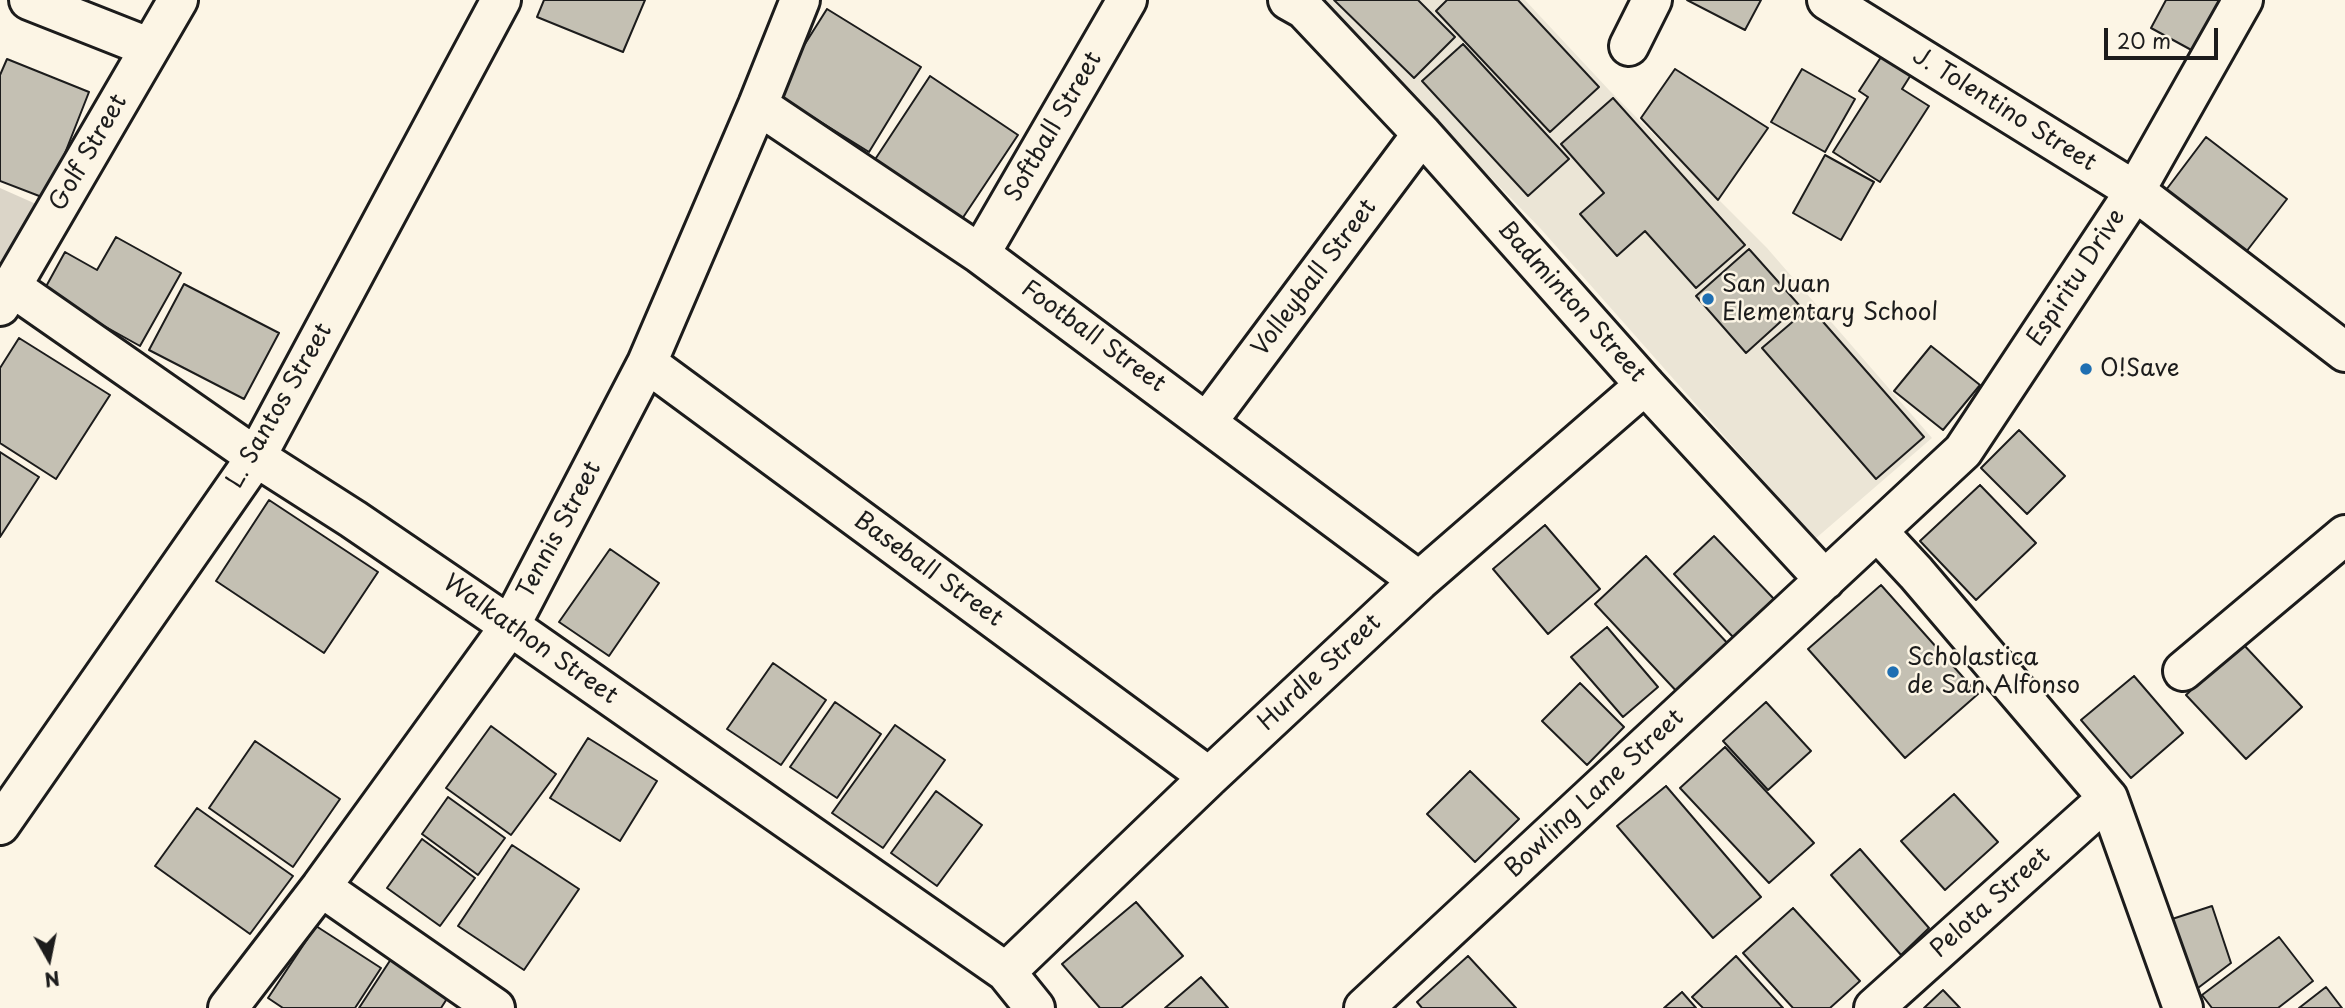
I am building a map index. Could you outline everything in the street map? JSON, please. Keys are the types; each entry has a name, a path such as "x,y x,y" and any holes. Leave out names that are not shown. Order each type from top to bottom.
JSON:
{"street":[{"path":"29,0 148,47"},
{"name":"Golf Street","path":"6,297 148,47 178,0"},
{"name":"L. Santos Street","path":"0,825 256,457 500,0"},
{"name":"Tennis Street","path":"228,1008 321,887 510,626 647,363 800,0"},
{"name":"Softball Street","path":"980,254 1127,0"},
{"name":"Badminton Street","path":"1288,0 1304,9 1422,134 1645,386 1852,556 1916,573 2108,798 2183,1008"},
{"path":"1629,46 1652,0"},
{"name":"J. Tolentino Street","path":"1827,0 2135,191 2345,352"},
{"name":"Espiritu Drive","path":"1852,556 1963,451 2135,191 2243,0"},
{"name":"Football Street","path":"758,105 980,254 1419,581"},
{"name":"Volleyball Street","path":"1207,422 1422,134"},
{"name":"Walkathon Street","path":"6,297 352,519 510,626 1006,972 1035,1008"},
{"name":"Baseball Street","path":"647,363 1209,777"},
{"name":"Hurdle Street","path":"1006,972 1419,581 1645,386"},
{"path":"2183,671 2345,535"},
{"name":"Bowling Lane Street","path":"1364,1008 1852,556"},
{"name":"Pelota Street","path":"1874,1008 2108,798"},
{"path":"321,887 495,1008"}],"shaded area":[{"name":"San Juan Elementary School","path":"1317,0 1525,0 1609,90 1767,248 1932,438 1815,539 1540,228"},
{"path":"0,188 36,204 0,263"}],"building":[{"path":"544,0 645,0 623,52 537,17"},
{"path":"1334,0 1418,0 1455,37 1414,78"},
{"path":"1447,0 1518,0 1599,87 1550,132 1436,11"},
{"path":"1687,0 1761,0 1745,30"},
{"path":"2166,0 2224,0 2195,52 2151,28"},
{"path":"827,9 921,67 869,152 774,93"},
{"path":"1463,44 1569,159 1528,196 1422,81"},
{"path":"1885,51 1914,70 1902,89 1929,106 1880,182 1833,152 1868,97 1859,91"},
{"path":"7,59 89,92 47,199 0,181 0,75"},
{"path":"1675,69 1768,128 1718,200 1641,118"},
{"path":"1802,69 1855,99 1825,152 1771,122"},
{"path":"930,76 1018,135 962,219 874,161"},
{"path":"1613,98 1745,245 1696,288 1645,231 1617,256 1580,214 1604,193 1561,144"},
{"path":"2206,137 2287,199 2246,252 2166,190"},
{"path":"1825,155 1874,182 1841,240 1793,213"},
{"path":"116,237 181,273 140,346 43,292 65,252 97,270"},
{"path":"1749,249 1799,305 1746,353 1696,296"},
{"path":"184,284 279,333 244,399 149,350"},
{"path":"1810,307 1924,437 1876,479 1762,348"},
{"path":"19,338 110,395 56,479 0,443 0,368"},
{"path":"1931,346 1980,385 1943,430 1894,391"},
{"path":"2019,430 2065,476 2027,514 1981,468"},
{"path":"0,452 39,477 0,537"},
{"path":"1980,485 2036,543 1976,600 1920,541"},
{"path":"269,500 378,572 324,653 216,581"},
{"path":"1545,525 1600,589 1548,634 1493,569"},
{"path":"1714,536 1774,599 1733,637 1674,574"},
{"path":"610,549 659,583 609,656 559,622"},
{"path":"1646,556 1731,647 1680,695 1595,604"},
{"name":"Scholastica de San Alfonso","path":"1881,585 1978,694 1905,758 1808,649"},
{"path":"1607,627 1658,687 1623,717 1571,657"},
{"path":"2242,643 2302,707 2246,759 2186,695"},
{"path":"773,663 826,700 781,765 727,729"},
{"path":"2134,676 2183,733 2131,778 2081,720"},
{"path":"1580,683 1624,727 1587,765 1542,721"},
{"path":"835,702 881,734 837,798 790,767"},
{"path":"1766,702 1811,751 1768,790 1723,741"},
{"path":"895,725 945,760 883,848 832,813"},
{"path":"491,726 556,774 511,835 446,788"},
{"path":"588,738 657,781 620,841 550,798"},
{"path":"255,741 340,799 293,867 209,808"},
{"path":"1725,747 1814,843 1769,883 1680,788"},
{"path":"1470,771 1519,819 1475,862 1427,814"},
{"path":"1666,786 1761,897 1713,938 1617,826"},
{"path":"936,791 982,825 937,886 891,853"},
{"path":"1954,794 1998,842 1945,890 1901,841"},
{"path":"448,797 505,838 478,875 422,834"},
{"path":"197,808 293,876 250,934 155,866"},
{"path":"422,839 475,878 440,926 387,888"},
{"path":"512,845 579,889 524,970 458,926"},
{"path":"1860,849 1929,928 1901,955 1831,875"},
{"path":"1136,902 1183,956 1121,1008 1100,1008 1062,964"},
{"path":"2212,906 2231,963 2190,994 2166,921"},
{"path":"1793,908 1860,981 1830,1008 1793,1008 1743,953"},
{"path":"316,926 381,968 355,1008 283,1008 268,998"},
{"path":"2279,937 2313,981 2278,1008 2212,1008 2202,995"},
{"path":"393,956 450,994 441,1008 359,1008"},
{"path":"1468,956 1516,1008 1422,1008 1417,1002"},
{"path":"1736,956 1783,1008 1703,1008 1692,997"},
{"path":"1201,977 1228,1008 1165,1008"},
{"path":"2326,987 2342,1008 2299,1008"},
{"path":"1943,990 1960,1008 1924,1008"},
{"path":"1682,992 1696,1008 1664,1008"}],"place":[{"name":"San Juan Elementary School","path":"1708,299"},
{"name":"O!Save","path":"2086,369"},
{"name":"Scholastica de San Alfonso","path":"1893,672"}]}
